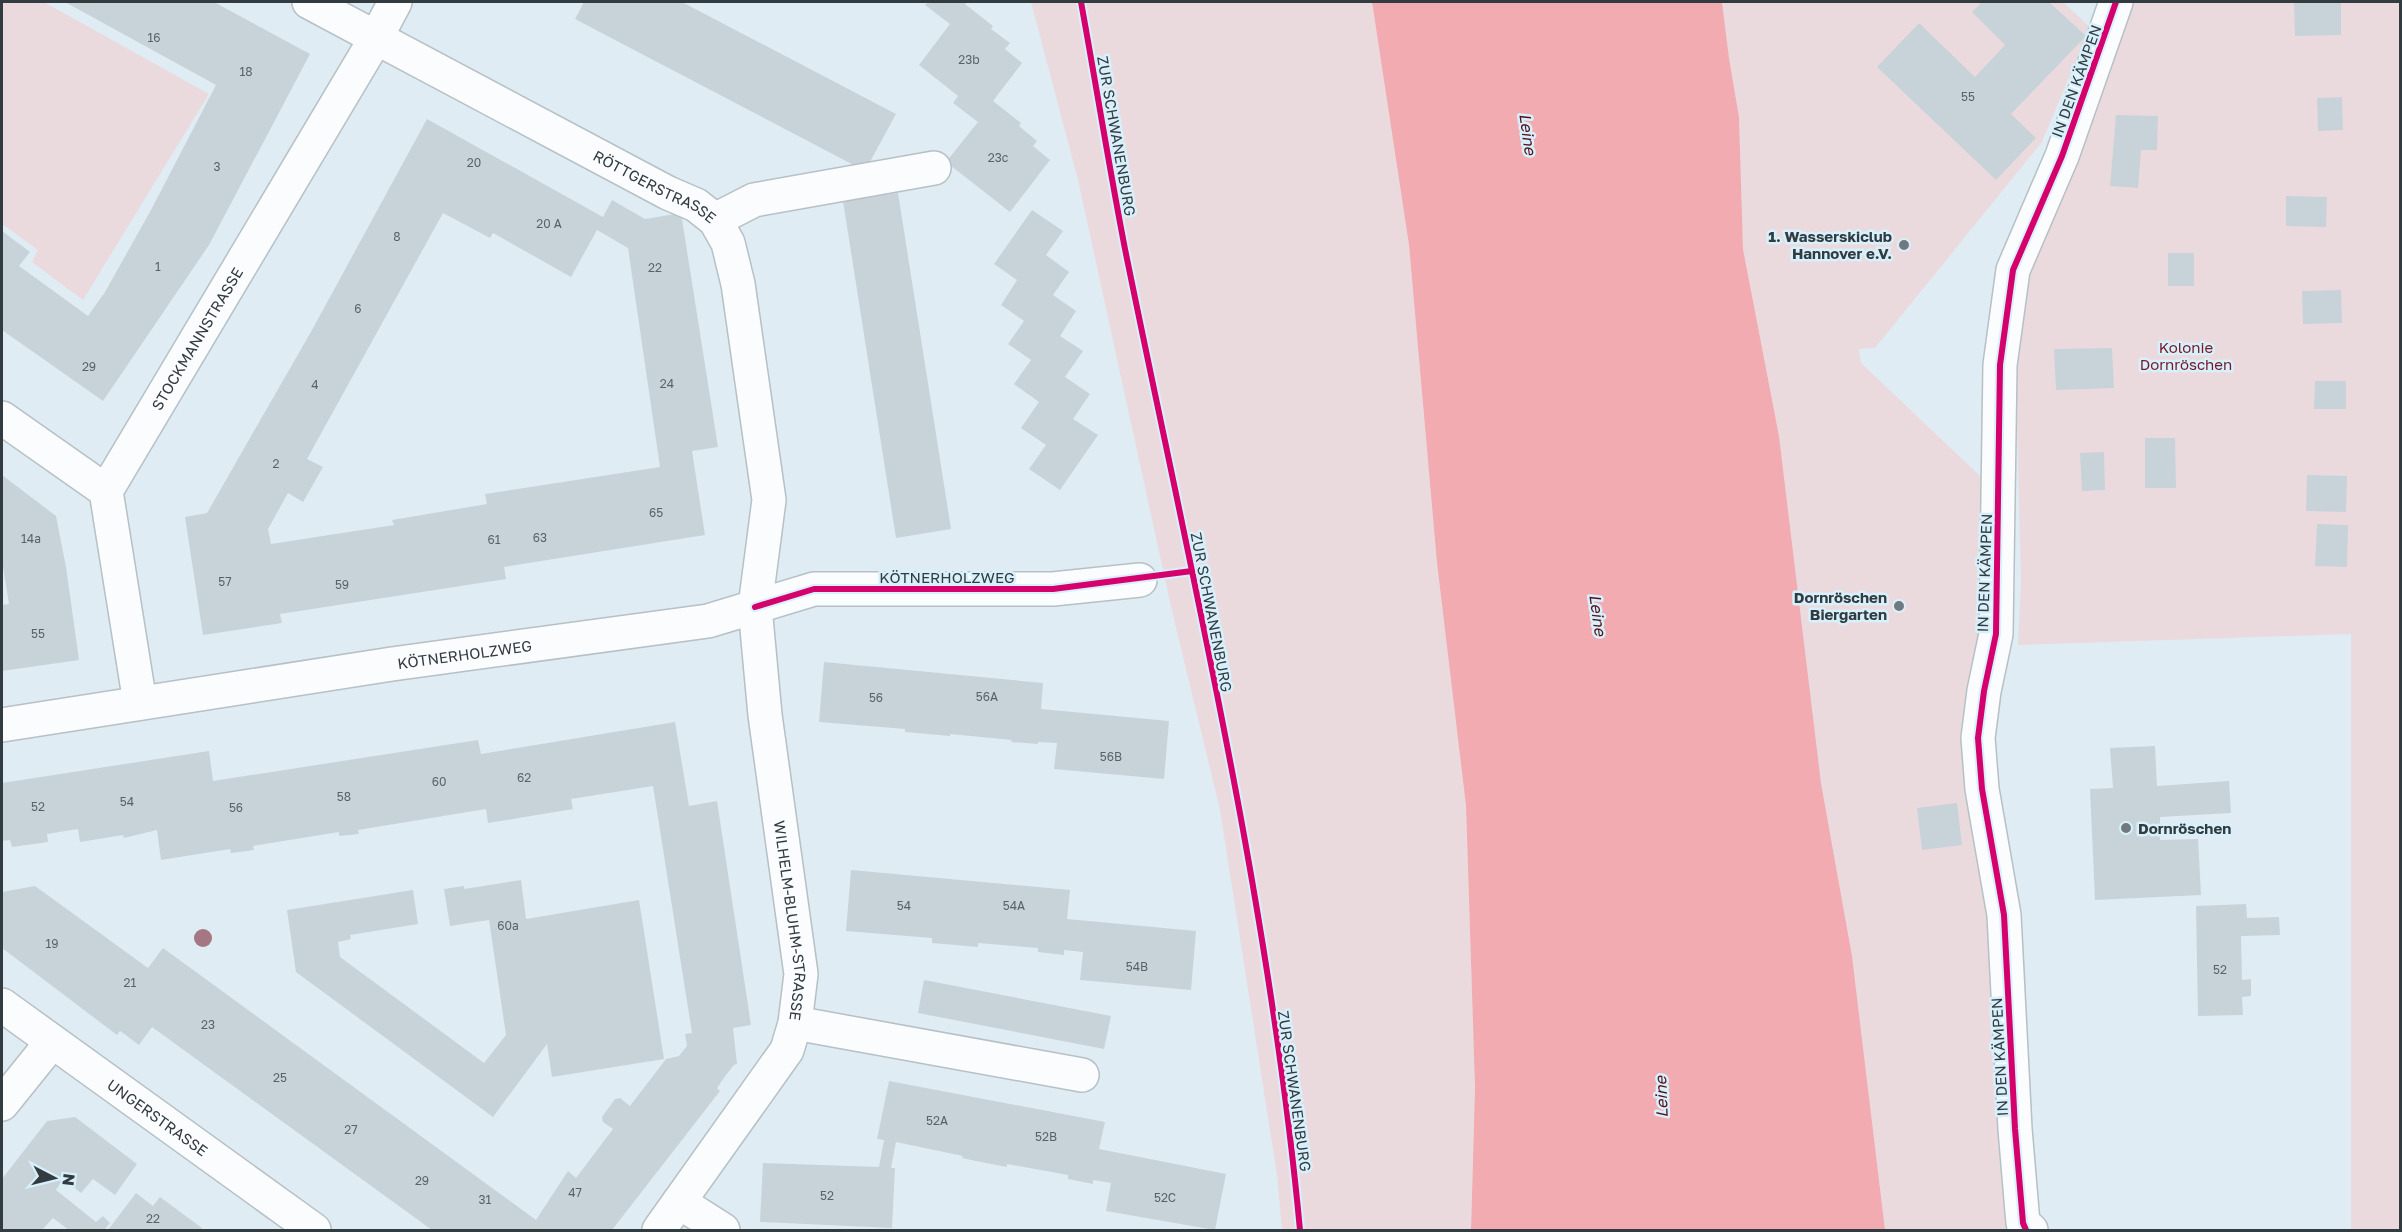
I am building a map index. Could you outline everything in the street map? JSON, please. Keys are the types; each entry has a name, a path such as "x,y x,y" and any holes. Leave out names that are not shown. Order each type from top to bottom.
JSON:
{"street":[{"name":"RÖTTGERSTRASSE","path":"309,2 668,193 696,205 715,220 728,243 738,284 769,500 755,606"},
{"name":"STOCKMANNSTRASSE","path":"106,491 376,38 395,2"},
{"name":"IN DEN KÄMPEN","path":"2031,1230 2023,1223 2015,1130 2004,915 1982,789 1978,738 1984,691 1996,634 2000,365 2013,270 2062,156 2116,2"},
{"path":"715,220 754,200 934,168"},
{"path":"2,418 106,491 140,703"},
{"name":"KÖTNERHOLZWEG","path":"2,726 392,664 708,621 814,589 1053,589 1140,580"},
{"name":"WILHELM-BLUHM-STRASSE","path":"659,1230 787,1050 795,1023 801,974 765,715 755,606"},
{"name":"UNGERSTRASSE","path":"2,1005 314,1230"},
{"path":"795,1023 1082,1076"},
{"path":"2,1104 52,1042"},
{"path":"679,1202 723,1230"}],"green space":[{"path":"2,2 44,2 209,94 83,300 32,262 38,250 2,224"},
{"path":"1031,2 1372,2 1409,245 1437,563 1466,806 1475,1087 1471,1230 1282,1230 1277,1175 1220,810 1172,611 1078,180"},
{"path":"1722,2 2063,2 2090,27 2042,142 1875,348 1859,349 1861,363 1998,493 1984,691 2031,1230 1885,1230 1852,956 1821,783 1779,436 1743,249 1739,117"},
{"name":"Kolonie Dornröschen","path":"2131,2 2400,2 2400,1230 2351,1230 2351,634 2018,645 2021,581 2015,347 2024,280"}],"water":[{"name":"Leine","path":"1372,2 1722,2 1739,117 1743,249 1779,436 1821,783 1852,956 1885,1230 1471,1230 1475,1087 1466,806 1437,563 1409,245"}],"building":[{"path":"65,2 214,2 310,54 209,245 103,401 2,330 2,231 30,252 19,266 88,316 105,292 151,210 216,85"},
{"path":"584,2 682,2 896,114 865,171 575,19"},
{"path":"928,2 967,2 965,4 993,26 991,29 1010,43 1005,49 1022,63 993,101 1021,123 1019,126 1037,141 1033,146 1050,160 1010,212 946,162 978,122 953,103 958,96 919,65 950,24 925,5"},
{"path":"1982,2 2049,2 2086,36 2011,114 2036,138 1996,180 1877,67 1919,23 1975,77 2005,45 1972,12"},
{"path":"2294,2 2341,2 2341,35 2295,36"},
{"path":"2342,97 2343,130 2318,131 2317,98"},
{"path":"2116,115 2158,116 2157,150 2141,150 2138,188 2110,186"},
{"path":"427,119 603,217 612,200 645,219 681,213 718,447 692,451 705,535 504,567 506,579 280,614 282,623 203,635 185,517 207,513 312,330","holes":["443,213 490,238 493,233 571,277 597,230 628,248 660,467 485,494 487,504 392,520 394,525 271,544 268,529 288,493 303,502 323,467 307,459"]},
{"path":"898,193 951,529 896,538 843,201"},
{"path":"2286,196 2327,197 2326,227 2286,226"},
{"path":"1032,210 1063,231 1046,255 1069,272 1053,295 1076,311 1060,336 1083,351 1065,377 1090,394 1073,419 1098,435 1060,490 1029,469 1046,445 1021,428 1039,402 1014,384 1031,360 1008,344 1024,321 1001,305 1017,280 994,264"},
{"path":"2168,253 2194,253 2194,286 2168,286"},
{"path":"2341,290 2342,323 2303,324 2302,291"},
{"path":"2112,348 2114,388 2056,390 2054,349"},
{"path":"2315,381 2346,381 2346,409 2314,409"},
{"path":"2145,438 2175,438 2176,488 2145,488"},
{"path":"2104,452 2105,490 2082,491 2080,453"},
{"path":"2,475 56,516 66,567 79,660 2,671 2,605 9,604 2,560"},
{"path":"2307,475 2347,476 2346,512 2306,511"},
{"path":"2317,524 2348,525 2347,567 2315,566"},
{"path":"824,662 1043,683 1041,709 1169,721 1164,779 1054,769 1057,743 1011,742 1012,740 905,732 905,729 819,722"},
{"path":"675,722 689,806 717,801 751,1025 733,1028 737,1064 717,1088 720,1091 612,1230 432,1230 152,1027 139,1045 120,1031 117,1035 2,948 2,892 35,886 148,968 163,948 536,1220 568,1171 576,1178 613,1129 603,1122 602,1117 615,1099 620,1098 630,1106 666,1059 679,1056 687,1046 685,1034 692,1033 653,786 571,799 573,809 488,823 486,809 358,830 359,834 339,836 339,832 253,846 254,850 231,853 230,849 161,860 157,830 124,838 123,835 80,842 78,829 47,834 48,842 12,847 10,840 2,841 2,783 209,751 213,781 478,740 481,754"},
{"name":"Dornröschen","path":"2155,746 2157,786 2229,781 2231,813 2160,817 2160,840 2198,839 2201,895 2095,900 2090,789 2113,788 2110,748"},
{"path":"1957,803 1962,845 1922,850 1917,808"},
{"path":"851,870 1070,890 1067,919 1196,931 1191,990 1080,980 1083,952 1064,950 1064,955 1038,952 1038,948 978,943 978,947 932,943 932,938 846,931"},
{"path":"521,880 526,919 639,900 664,1059 552,1077 547,1044 493,1117 296,972 287,910 413,890 418,924 350,935 351,939 338,942 340,957 484,1063 506,1035 489,920 450,926 444,889 464,886 464,889"},
{"path":"2246,904 2247,918 2279,917 2280,935 2241,936 2242,980 2251,979 2251,996 2242,997 2243,1015 2198,1016 2196,906"},
{"path":"924,980 1111,1016 1104,1049 918,1013"},
{"path":"889,1081 1105,1122 1099,1149 1226,1174 1215,1230 1106,1211 1111,1183 1093,1180 1093,1184 1068,1179 1068,1175 1007,1164 1007,1167 986,1163 896,1142 891,1168 895,1168 892,1228 760,1222 763,1163 879,1167 884,1140 877,1139"},
{"path":"75,1117 137,1164 115,1195 93,1179 81,1193 63,1179 56,1190 96,1222 103,1216 110,1223 104,1230 69,1230 53,1218 42,1230 2,1230 2,1179 47,1121"},
{"path":"136,1193 153,1206 160,1197 202,1228 200,1230 108,1230"}],"cycle path":[{"name":"ZUR SCHWANENBURG","path":"1081,2 1125,249 1226,737 1248,860 1269,983 1300,1230"},
{"path":"2026,1230 2023,1223 2015,1129 2004,915 1982,789 1978,738 1984,691 1996,634 2000,365 2013,270 2062,156 2116,2"},
{"name":"ZUR SCHWANENBURG","path":"755,607 814,589 1053,589 1192,571"}],"place":[{"name":"1. Wasserskiclub Hannover e.V.","path":"1904,245"},
{"name":"Dornröschen Biergarten","path":"1899,606"},
{"name":"Dornröschen","path":"2126,828"}]}
